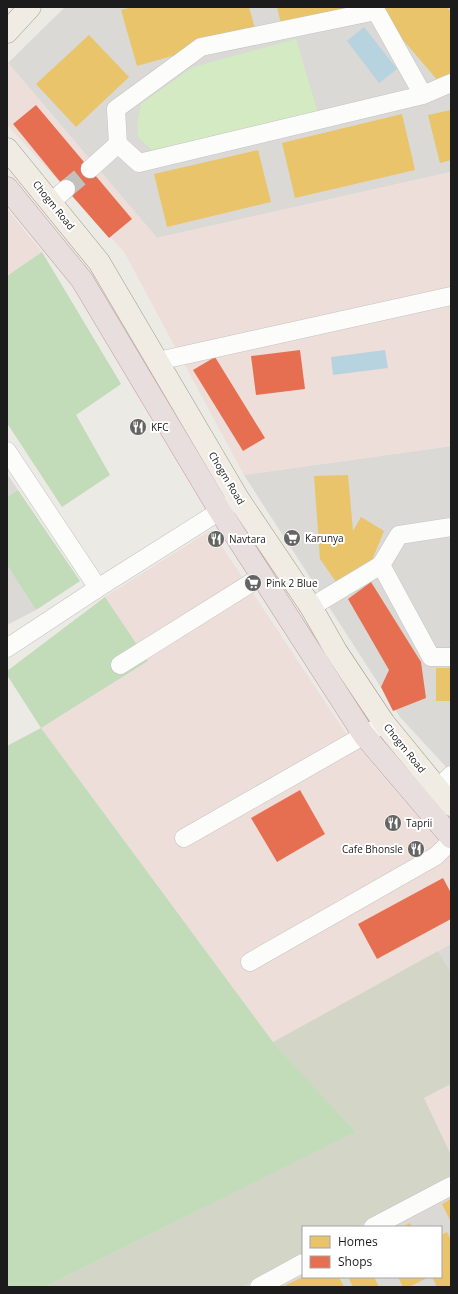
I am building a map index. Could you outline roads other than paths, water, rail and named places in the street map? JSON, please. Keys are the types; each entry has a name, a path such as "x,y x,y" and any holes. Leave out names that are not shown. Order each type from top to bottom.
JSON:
{"highway":[{"path":"7,188 82,280 220,512 364,735 451,837"}],"main road":[{"path":"7,32 30,7"},
{"name":"Chogm Road","path":"7,149 59,195 239,500 311,607 336,651 384,723 447,789"}],"street":[{"path":"423,95 376,11 201,47 116,109 118,144 139,164 423,95 451,83"},
{"path":"90,169 118,144"},
{"path":"158,361 451,296"},
{"path":"7,451 98,588"},
{"path":"7,648 98,588 239,500"},
{"path":"311,607 381,565 399,535 451,527"},
{"path":"381,565 431,657 451,657"},
{"path":"120,665 262,576"},
{"path":"184,838 384,723"},
{"path":"250,962 436,856 451,841"},
{"path":"375,1226 451,1186"},
{"path":"259,1287 302,1265"}],"water":[{"path":"364,27 397,69 379,83 347,41"},
{"path":"385,350 388,368 333,375 331,357"}],"tunnel":[{"path":"66,189 90,169"}],"place":[{"name":"KFC","path":"138,427"},
{"name":"Karunya","path":"292,538"},
{"name":"Navtara","path":"216,539"},
{"name":"Pink 2 Blue","path":"253,583"},
{"name":"Taprii","path":"393,823"},
{"name":"Cafe Bhonsle","path":"416,849"}]}
